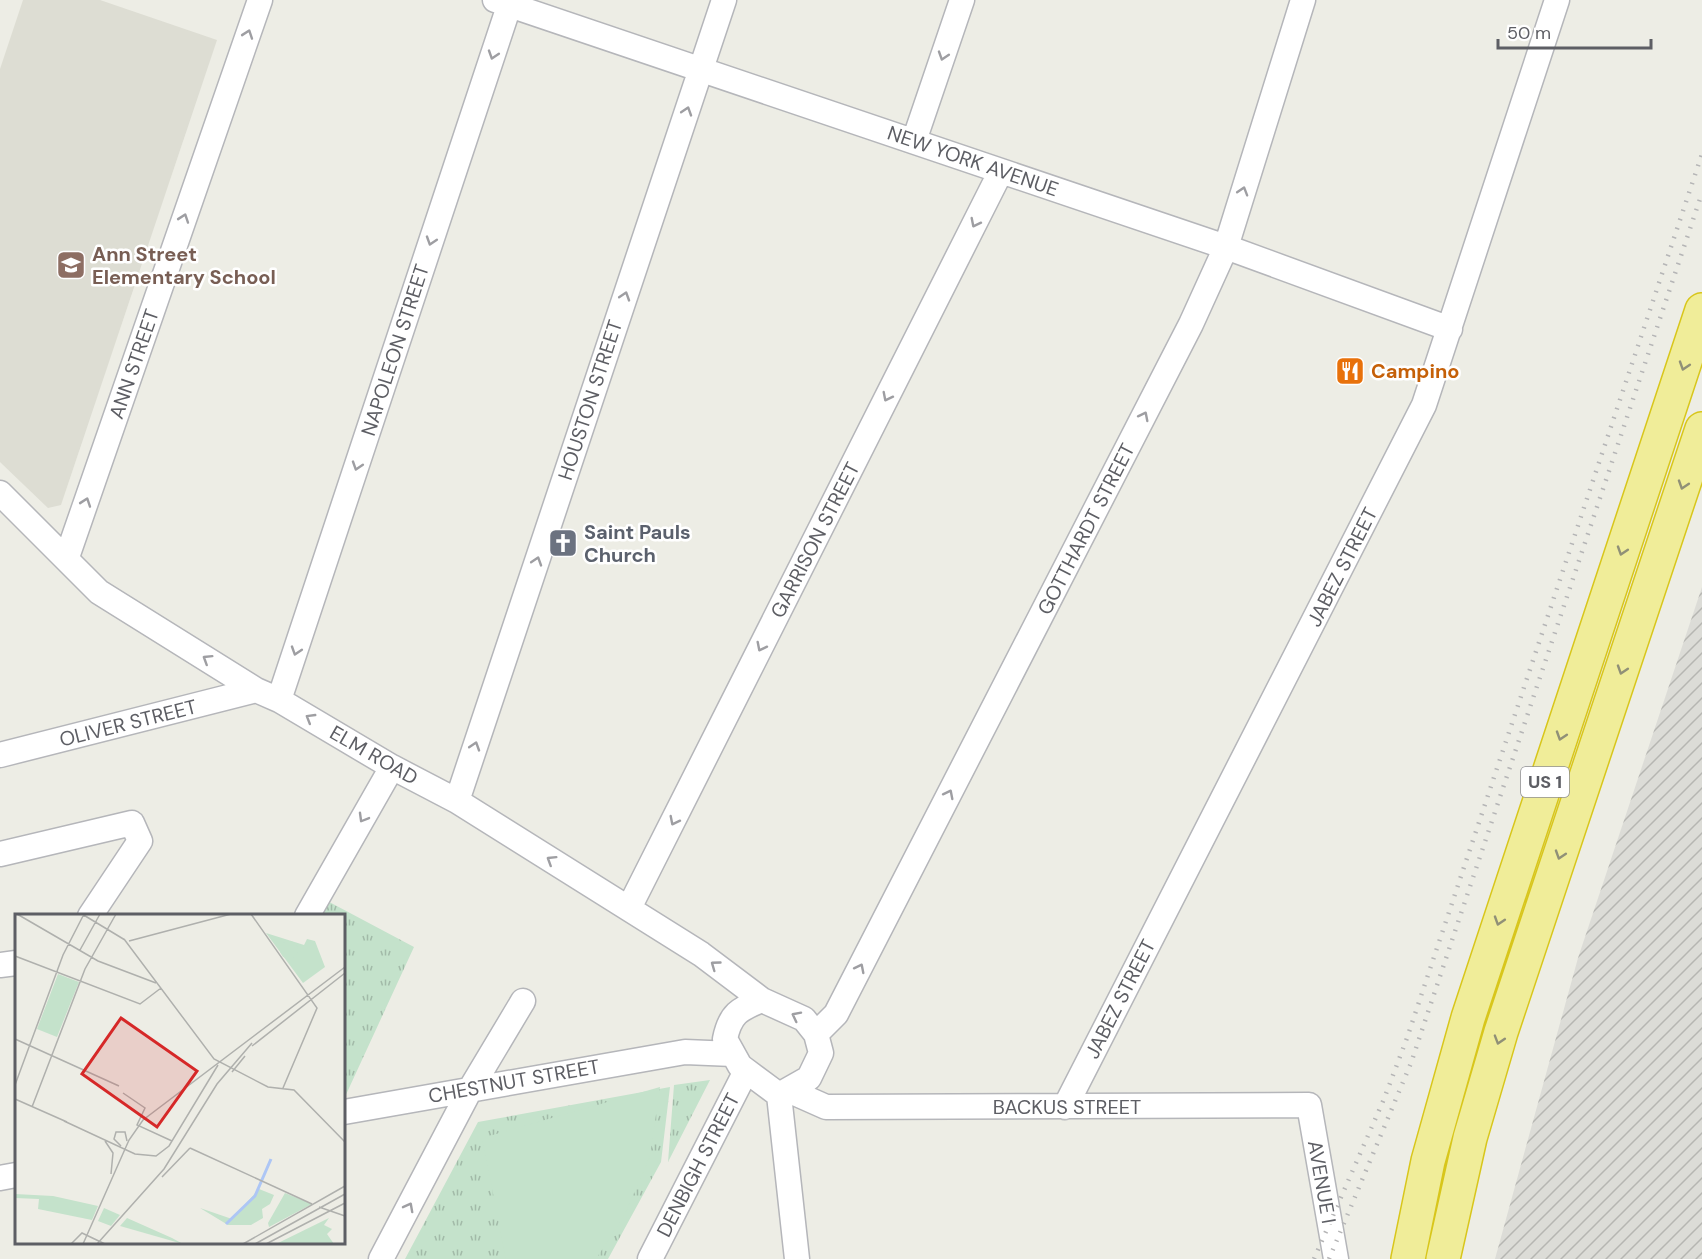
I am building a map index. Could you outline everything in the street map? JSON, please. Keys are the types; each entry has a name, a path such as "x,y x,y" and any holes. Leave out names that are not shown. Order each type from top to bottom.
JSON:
{"highway":[{"name":"US 1","path":"1408,1259 1428,1161 1468,1018 1702,310"},
{"path":"1443,1259 1470,1138 1512,997 1702,429"}],"street":[{"name":"ANN STREET","path":"67,557 260,0"},
{"name":"HOUSTON STREET","path":"457,801 724,0"},
{"path":"914,141 962,0"},
{"name":"GOTTHARDT STREET","path":"816,1034 832,1019 842,1004 1191,324 1226,247 1303,0"},
{"name":"JABEZ STREET","path":"1065,1107 1424,405 1557,0"},
{"name":"NEW YORK AVENUE","path":"505,2 1226,247 1450,328"},
{"name":"NAPOLEON STREET","path":"279,700 505,2"},
{"name":"GARRISON STREET","path":"629,908 1001,171"},
{"name":"ELM ROAD","path":"3,499 67,557 99,591 256,690 279,700 392,767 457,801 701,954 762,1000"},
{"name":"OLIVER STREET","path":"0,755 256,690"},
{"path":"308,914 392,767"},
{"path":"0,854 132,823 140,841 91,914"},
{"path":"0,964 15,963"},
{"path":"685,1052 744,1007 762,1000 804,1019 816,1034 821,1053 793,1088 797,1259"},
{"path":"381,1259 471,1088 523,1001"},
{"path":"729,1020 725,1039 740,1063"},
{"path":"685,1052 740,1063 793,1088"},
{"name":"CHESTNUT STREET","path":"345,1112 685,1052"},
{"name":"DENBIGH STREET","path":"650,1259 740,1063"},
{"name":"BACKUS STREET","path":"793,1088 826,1107 1309,1105"},
{"name":"AVENUE I","path":"1309,1105 1336,1259"},
{"path":"0,1178 15,1175"}],"shaded area":[{"name":"Ann Street Elementary School","path":"23,0 100,0 217,40 61,505 48,508 0,462 0,69"},
{"path":"1702,587 1702,1259 1495,1259 1578,958"}],"green space":[{"path":"318,896 414,947 345,1097 345,914 308,914"},
{"path":"710,1080 668,1162 674,1085"},
{"path":"660,1087 650,1156 625,1214 596,1259 506,1259 482,1138"},
{"path":"670,1087 661,1162 608,1259 405,1259 478,1122"}],"railway":[{"path":"1314,1259 1384,1099 1407,1038 1702,154"},
{"path":"1329,1259 1411,1063 1702,193"}],"place":[{"name":"Ann Street Elementary School","path":"71,265"},
{"name":"Campino","path":"1350,371"},
{"name":"Saint Pauls Church","path":"563,543"}]}
